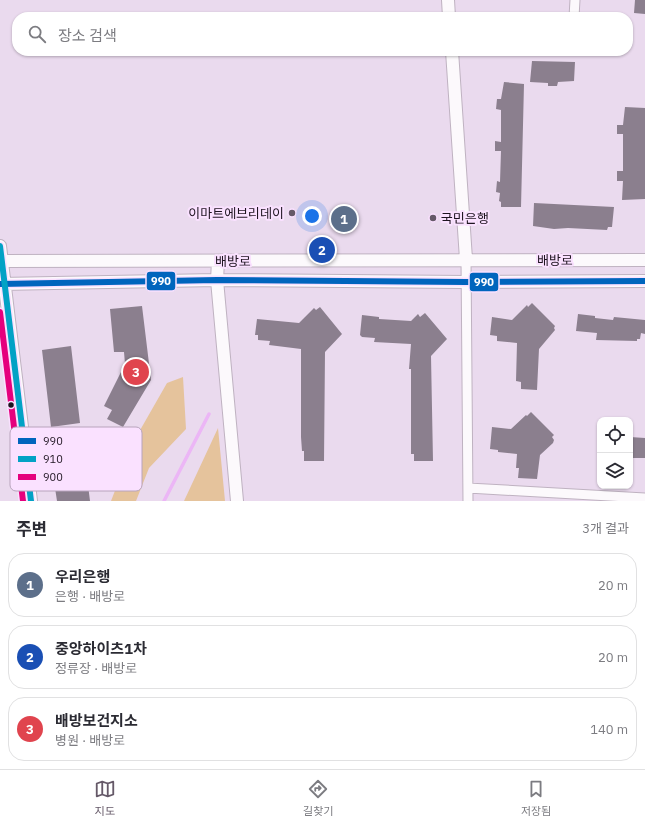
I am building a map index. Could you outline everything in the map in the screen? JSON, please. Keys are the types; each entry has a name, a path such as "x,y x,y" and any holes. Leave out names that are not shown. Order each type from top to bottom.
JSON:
{"street":[{"path":"448,0 449,12"},
{"path":"574,0 574,12"},
{"path":"452,56 466,259 468,501"},
{"path":"0,246 2,284 21,427"},
{"name":"배방로","path":"1,261 466,259 645,260"},
{"path":"218,261 217,280 237,501"},
{"name":"배방로","path":"2,284 217,280 466,282 645,281"},
{"path":"468,488 645,498"},
{"path":"30,491 31,501"}],"shaded area":[{"path":"183,377 186,429 149,468 142,486 142,427 167,383"},
{"path":"218,428 225,501 184,501"},
{"path":"115,491 140,491 136,501 111,501"}],"building":[{"path":"635,0 645,0 645,14 634,13"},
{"path":"532,61 575,62 574,81 558,82 557,86 548,86 548,83 530,82"},
{"path":"504,82 524,84 521,207 501,207 501,202 499,201 500,193 496,192 497,181 500,182 501,151 495,151 495,141 501,142 501,110 496,109 497,99 501,99"},
{"path":"625,107 645,108 645,199 622,200 623,181 617,181 617,171 623,171 623,134 617,134 617,125 623,125"},
{"path":"534,203 614,207 612,227 608,227 607,230 568,228 554,229 533,226"},
{"path":"532,303 555,326 555,330 539,349 537,390 521,389 521,382 516,381 517,343 497,341 497,336 490,335 492,317 512,320 527,305 528,307"},
{"path":"142,306 151,380 123,427 107,419 112,410 104,406 125,364 124,352 114,352 110,309"},
{"path":"320,307 342,334 325,352 324,461 304,461 304,451 302,451 301,437 301,349 269,345 270,341 258,340 258,335 255,335 257,319 299,323 314,308 316,310"},
{"path":"425,313 447,339 431,356 433,461 414,461 414,454 411,454 411,369 409,369 411,344 374,342 375,338 362,337 360,335 362,315 379,317 379,319 411,321 418,314 420,317"},
{"path":"578,314 613,320 614,317 645,320 645,334 641,333 640,339 637,339 637,341 596,340 597,333 576,331"},
{"path":"71,346 80,423 51,427 42,350"},
{"path":"531,412 554,435 552,437 554,440 553,443 540,455 537,479 518,478 519,468 516,468 517,454 498,452 498,450 490,449 492,427 511,429"},
{"path":"633,437 645,438 645,458 633,458"},
{"path":"55,491 89,491 90,501 57,501"}],"waterway":[{"path":"164,501 209,414"}],"transit line":[{"name":"910","path":"0,246 22,427"},
{"name":"990","path":"0,284 217,280 466,282 645,281"},
{"name":"900","path":"0,312 14,427"},
{"name":"900","path":"22,491 23,501"},
{"name":"910","path":"30,491 31,501"}],"place":[{"name":"이마트에브리데이","path":"292,213"},
{"name":"국민은행","path":"433,218"},
{"name":"우리은행","path":"344,219"},
{"name":"중앙하이츠1차","path":"322,250"},
{"name":"배방보건지소","path":"136,372"}]}
